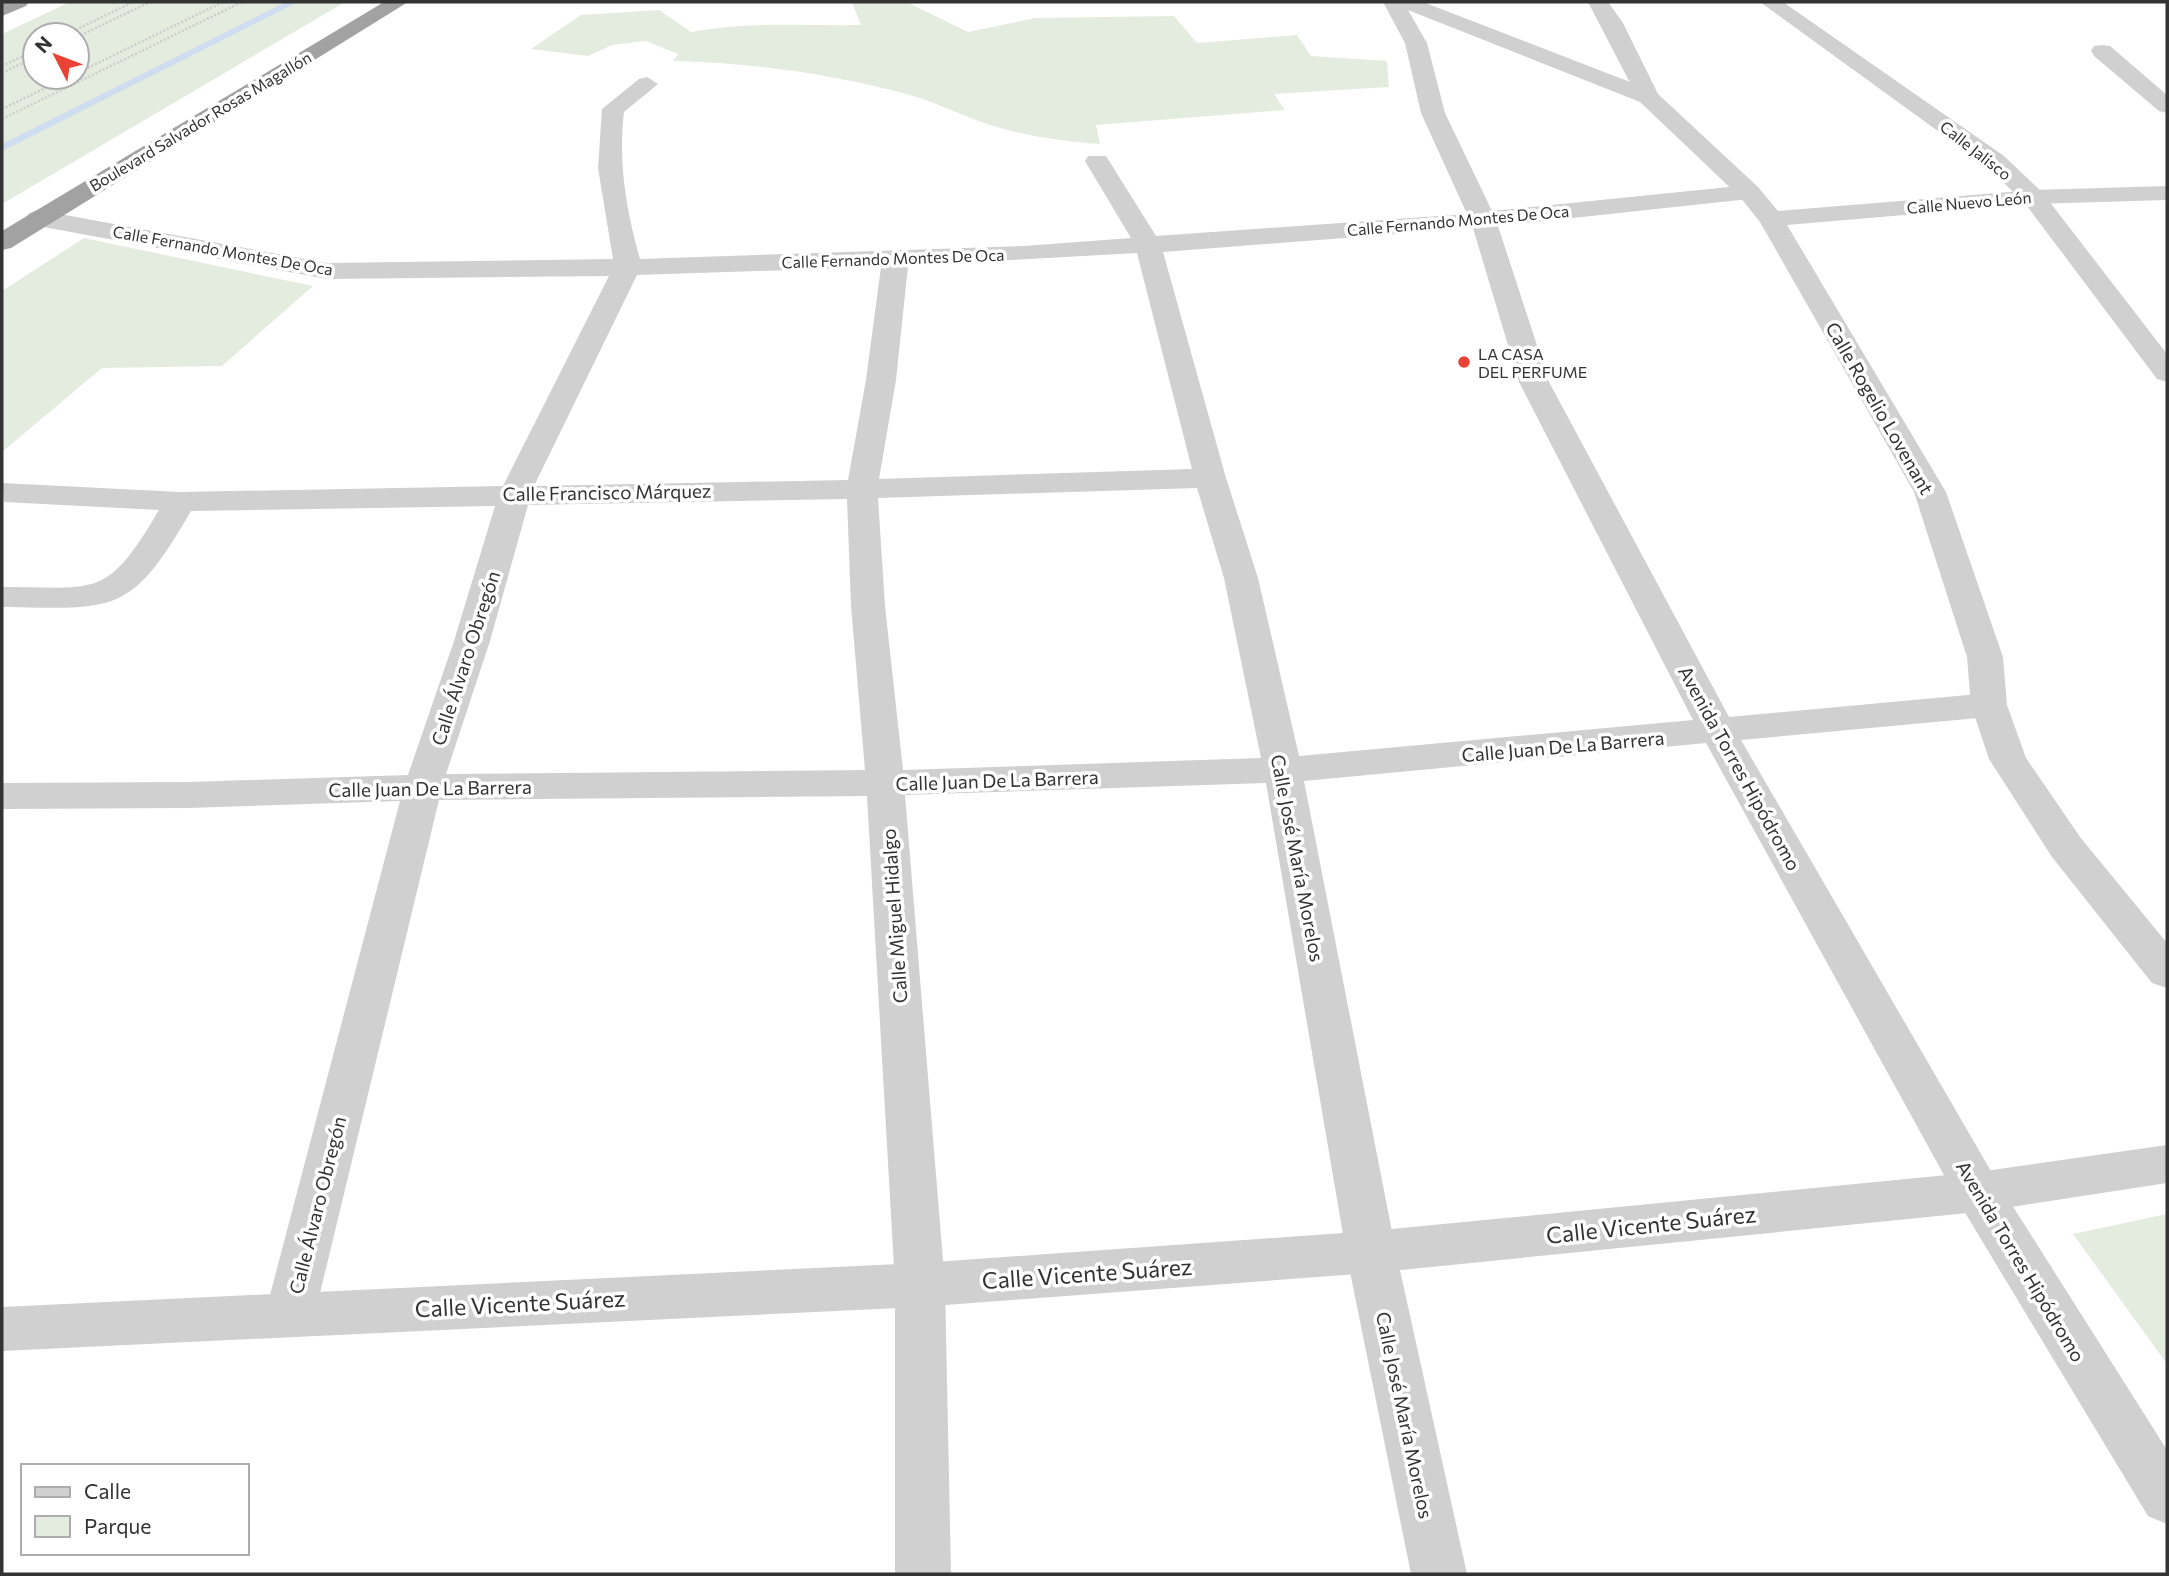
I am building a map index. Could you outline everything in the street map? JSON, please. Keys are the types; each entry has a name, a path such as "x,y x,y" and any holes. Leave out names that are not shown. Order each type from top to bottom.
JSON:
{"highway":[{"path":"2,10 19,2"},
{"name":"Boulevard Salvador Rosas Magallón","path":"2,242 398,2"}],"street":[{"name":"Avenida Torres Hipódromo","path":"1393,2 1416,43 1433,113 1483,220 1534,382 1718,732 1978,1192 2167,1498"},
{"name":"Calle Rogelio Lovenant","path":"1405,2 1648,97"},
{"name":"Calle Rogelio Lovenant","path":"1598,2 1612,23 1648,97 1749,192 1770,219 1930,492 1985,657 1989,705 2008,759 2066,847 2167,972"},
{"name":"Calle Jalisco","path":"1770,2 1995,161 2033,197 2167,373"},
{"path":"2102,51 2167,106"},
{"path":"628,265 614,214 608,138 613,109 647,84"},
{"name":"Calle José María Morelos","path":"1097,160 1148,244 1210,478 1241,578 1283,770 1371,1252 1439,1574"},
{"name":"Calle Fernando Montes De Oca","path":"38,218 327,271 564,269 628,265 895,260 1148,244 1483,220 1749,192"},
{"name":"Calle Nuevo León","path":"1770,219 2033,197 2167,193"},
{"name":"Calle Miguel Hidalgo","path":"895,260 881,380 862,489 868,606 885,783 920,1285 923,1574"},
{"name":"Calle Álvaro Obregón","path":"290,1314 423,787 472,642 515,493 628,265"},
{"name":"Calle Francisco Márquez","path":"4,492 180,502 515,493 862,489 1210,478"},
{"path":"2,597 90,597 113,589 142,564 180,502"},
{"name":"Calle Juan De La Barrera","path":"2,796 189,795 423,787 885,783 1283,770 1989,705"},
{"name":"Calle Vicente Suárez","path":"2,1329 920,1285 1371,1252 1978,1192 2167,1164"}],"path":[{"path":"91,22 133,2"},
{"path":"91,30 150,2"},
{"path":"91,66 223,2"},
{"path":"2,119 242,2"},
{"path":"2,66 21,57"},
{"path":"2,73 21,64"},
{"path":"2,109 39,91"}],"green space":[{"path":"70,2 345,2 2,204 2,34 21,25 21,91 91,91 91,21 30,21"},
{"path":"852,2 907,2 968,32 1036,18 1174,16 1197,43 1297,35 1311,56 1387,61 1389,87 1274,94 1285,110 1096,125 1100,144 1045,138 1003,129 920,98 852,81 763,67 673,61 678,54 646,41 612,45 588,56 531,49 581,15 659,10 691,32 755,25 861,25"},
{"path":"84,238 313,286 222,366 102,368 2,452 2,291"},
{"path":"2167,1214 2167,1364 2073,1234"}],"waterway":[{"path":"2,148 293,2"}],"place":[{"name":"LA CASA DEL PERFUME","path":"1464,362"}]}
